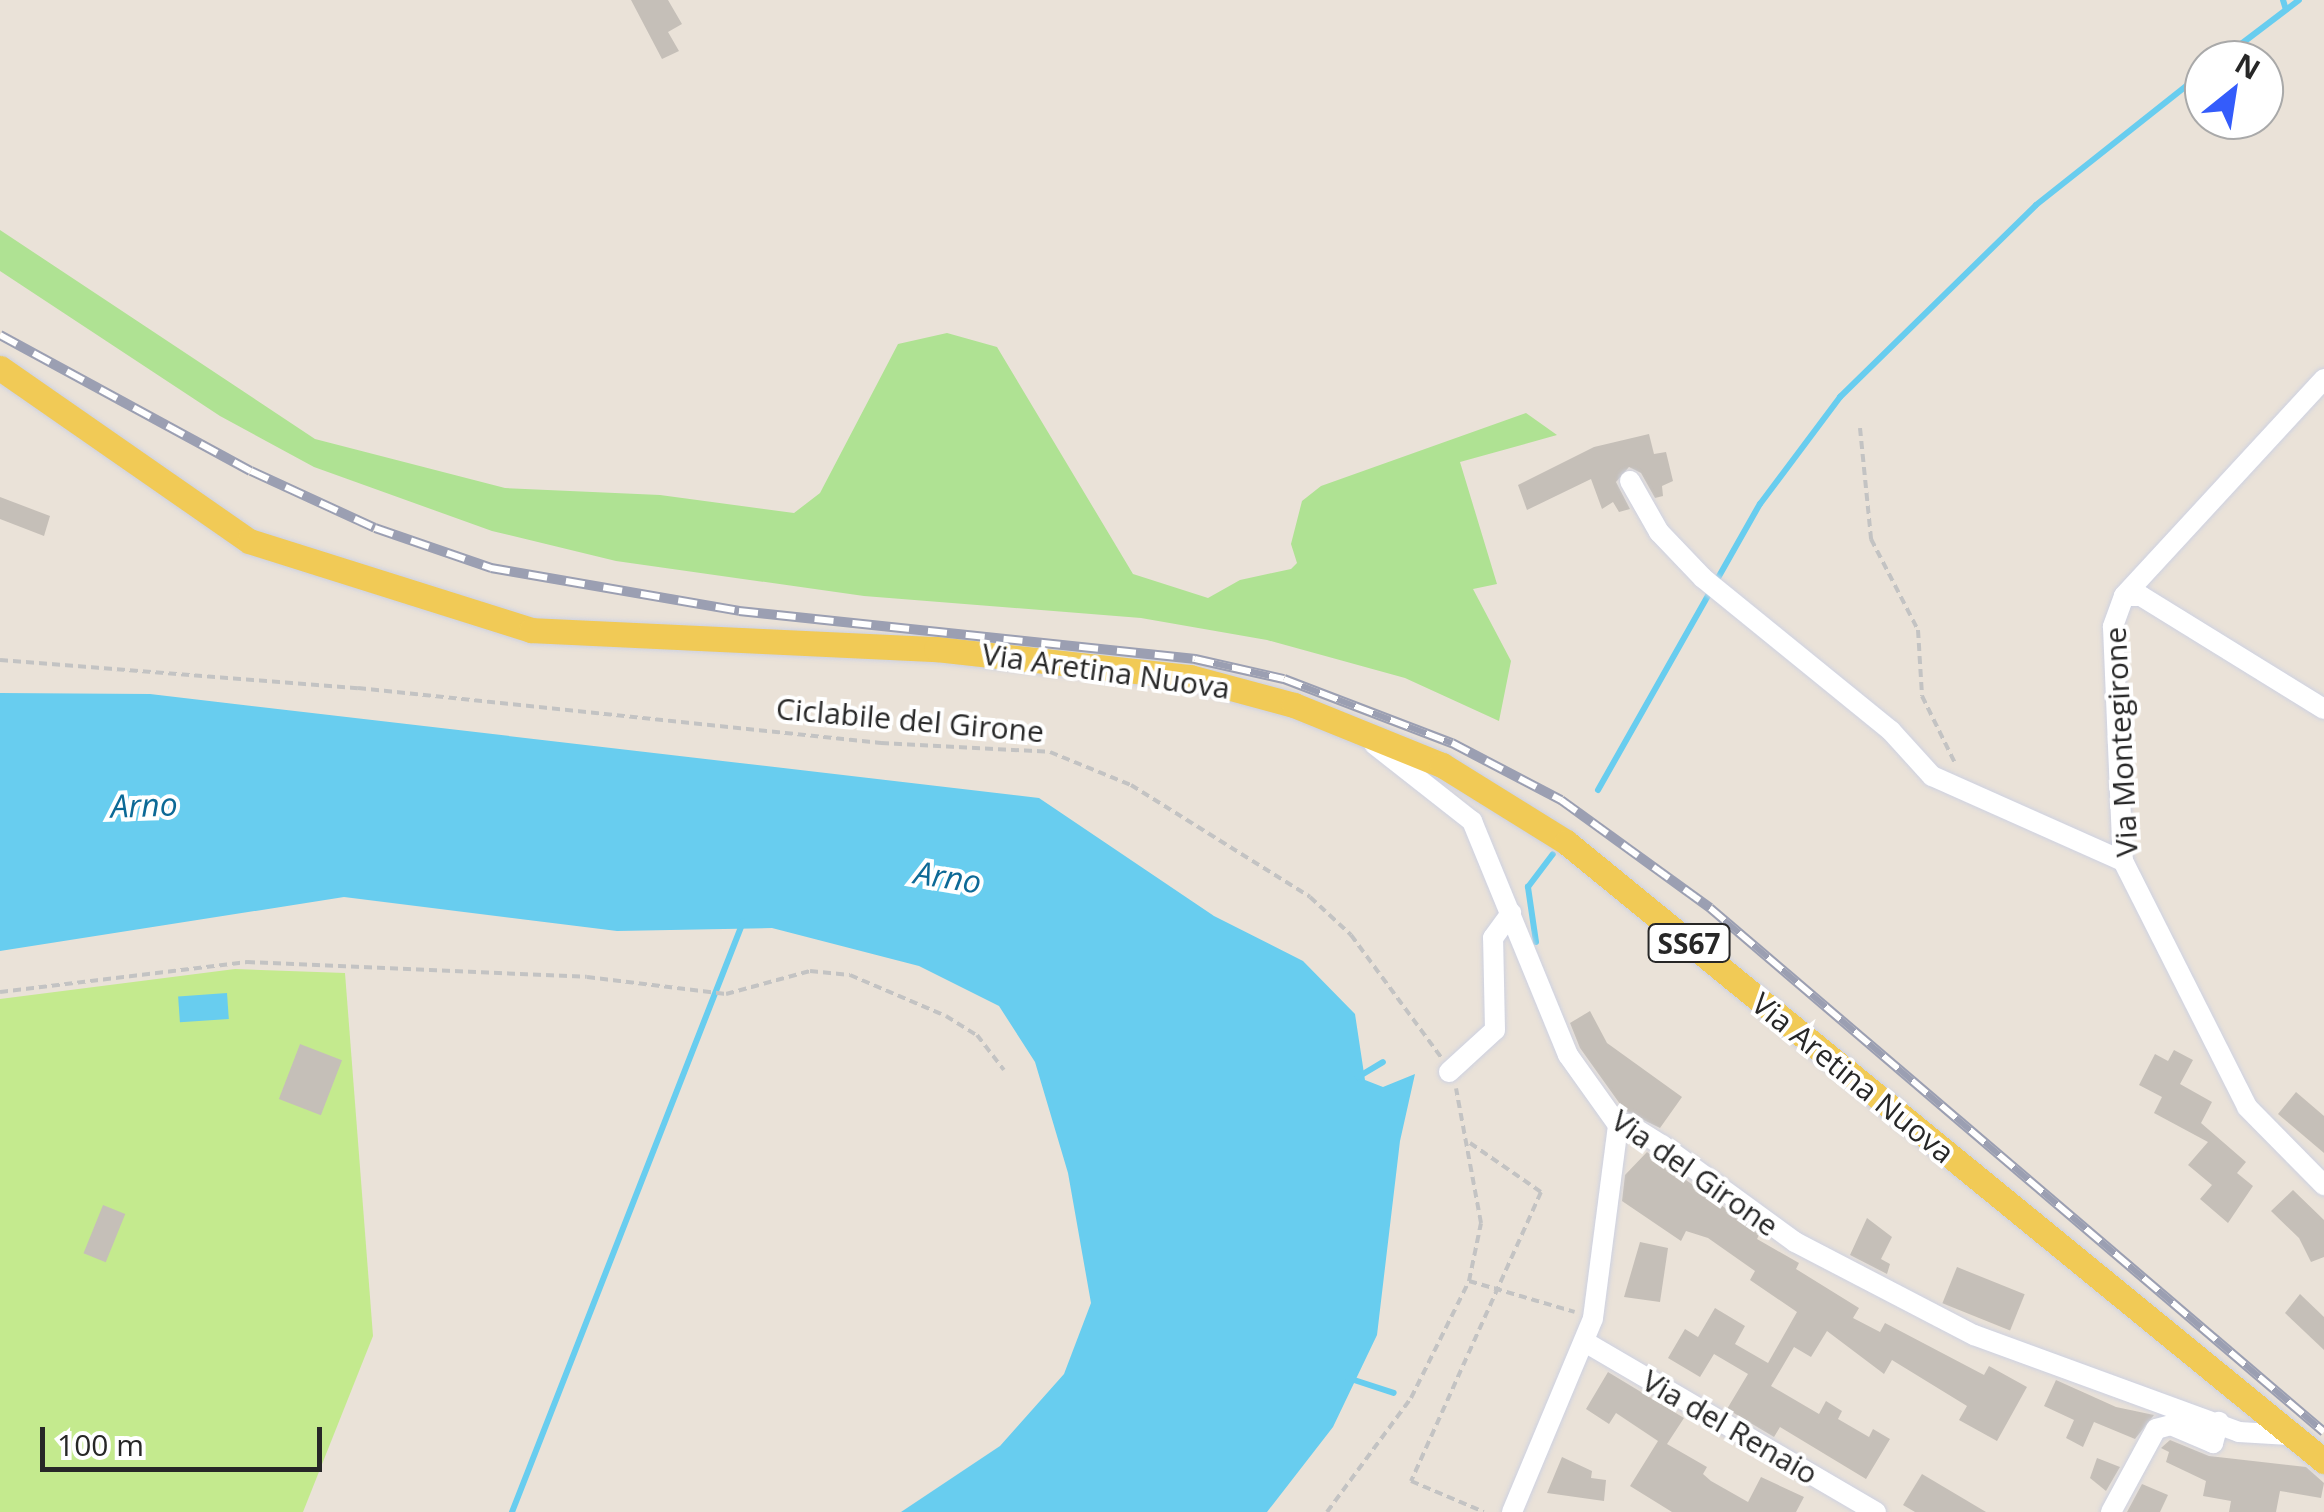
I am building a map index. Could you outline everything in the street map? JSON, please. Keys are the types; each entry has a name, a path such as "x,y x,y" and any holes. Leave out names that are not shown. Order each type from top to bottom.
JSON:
{"main road":[{"name":"Via Aretina Nuova","path":"0,368 249,541 532,630 1051,659 1240,688 1352,728 1500,796 1566,842 2238,1396 2324,1461"}],"street":[{"name":"Via Montegirone","path":"2324,380 2124,596 2113,627 2123,862 2247,1107 2324,1185"},
{"path":"1630,481 1659,532 1703,578 1891,732 1932,776 2123,862"},
{"path":"2124,596 2141,596 2324,709"},
{"name":"Via del Girone","path":"1352,728 1472,821 1577,1074 1618,1126 1628,1124 1662,1145 1796,1242 1940,1320 2252,1435 2289,1435"},
{"path":"1449,1072 1495,1030 1494,938 1511,913"},
{"path":"1512,1512 1585,1342 1600,1289 1618,1126"},
{"name":"Via del Renaio","path":"1585,1342 1876,1512"},
{"path":"2111,1512 2156,1429 2171,1425 2213,1443 2218,1422 2238,1396"}],"path":[{"path":"1860,428 1871,538 1918,630 1922,696 1966,778"},
{"name":"Ciclabile del Girone","path":"0,660 358,688 882,743 1050,752 1132,785 1310,897 1351,935 1449,1072 1470,1143 1481,1223 1469,1281 1411,1398 1327,1512"},
{"path":"0,992 264,962 587,977 726,994 762,981 810,971 850,975 977,1035 1004,1070"},
{"path":"1470,1143 1541,1192 1411,1481 1484,1512"},
{"path":"1469,1281 1585,1316"}],"green space":[{"path":"0,230 315,439 505,488 660,495 794,513 820,493 898,344 947,333 997,347 1133,574 1208,598 1240,580 1291,569 1297,563 1291,544 1302,501 1321,486 1526,413 1557,435 1460,462 1497,584 1473,589 1511,661 1499,721 1405,678 1267,640 1141,618 864,596 616,561 492,531 314,467 220,416 0,271"},
{"path":"235,969 345,973 373,1336 303,1512 0,1512 0,999"}],"water":[{"name":"Arno","path":"0,693 150,694 1039,798 1214,916 1303,961 1355,1014 1365,1080 1383,1087 1415,1074 1400,1141 1377,1335 1333,1427 1267,1512 901,1512 1000,1446 1064,1374 1091,1303 1068,1173 1035,1062 999,1006 919,966 772,928 617,931 344,897 0,951"},
{"path":"227,993 229,1019 180,1022 178,996"}],"building":[{"path":"631,0 668,0 682,24 668,32 679,51 662,59"},
{"path":"1649,434 1654,454 1666,452 1673,481 1662,486 1663,496 1655,498 1641,473 1629,467 1616,482 1630,509 1619,512 1613,502 1602,509 1591,479 1527,510 1518,485 1594,447"},
{"path":"0,497 50,516 44,536 0,519"},
{"path":"1590,1011 1607,1043 1682,1097 1660,1128 1625,1111 1580,1048 1570,1023"},
{"path":"300,1044 342,1060 321,1115 279,1099"},
{"path":"2174,1050 2193,1060 2180,1084 2212,1102 2201,1123 2246,1162 2237,1173 2253,1186 2228,1223 2200,1199 2212,1185 2188,1165 2208,1142 2154,1113 2162,1097 2139,1085 2155,1054 2168,1061"},
{"path":"2296,1092 2324,1116 2324,1153 2278,1114"},
{"path":"1647,1152 1760,1233 1757,1239 1799,1263 1796,1269 1859,1308 1853,1318 1880,1332 1885,1323 1984,1375 1989,1366 2027,1387 1997,1441 1959,1420 1967,1406 1892,1360 1884,1374 1827,1331 1811,1357 1794,1347 1771,1386 1819,1414 1826,1401 1842,1411 1838,1419 1869,1437 1873,1429 1890,1439 1866,1479 1780,1427 1774,1437 1727,1409 1748,1374 1714,1354 1700,1377 1668,1358 1685,1329 1698,1337 1715,1308 1745,1326 1735,1344 1768,1363 1797,1312 1750,1280 1755,1271 1708,1238 1686,1231 1681,1241 1622,1201 1625,1175"},
{"path":"2293,1190 2324,1220 2324,1257 2311,1262 2299,1238 2271,1211"},
{"path":"103,1205 125,1214 106,1262 84,1253"},
{"path":"1867,1218 1892,1237 1881,1259 1890,1264 1887,1274 1850,1255"},
{"path":"1640,1242 1668,1248 1660,1302 1624,1297"},
{"path":"1957,1267 2025,1294 2010,1331 1942,1303"},
{"path":"2300,1294 2324,1317 2324,1350 2285,1313"},
{"path":"1608,1372 1684,1418 1667,1444 1707,1467 1703,1474 1711,1481 1748,1502 1761,1477 1804,1497 1796,1512 1672,1512 1630,1486 1658,1441 1616,1413 1609,1424 1586,1409"},
{"path":"2056,1380 2116,1407 2154,1415 2135,1439 2094,1422 2083,1447 2066,1438 2074,1420 2044,1406"},
{"path":"2170,1440 2209,1456 2306,1467 2324,1483 2321,1498 2280,1491 2276,1512 2229,1512 2231,1501 2203,1496 2206,1481 2166,1462 2169,1452 2161,1448"},
{"path":"1562,1457 1592,1471 1591,1478 1606,1480 1604,1501 1547,1493"},
{"path":"2097,1458 2120,1467 2106,1491 2090,1478"},
{"path":"1922,1474 1986,1512 1915,1512 1903,1505"},
{"path":"2142,1484 2168,1495 2160,1512 2127,1512"}],"waterway":[{"path":"2283,0 2286,10"},
{"path":"2246,40 2299,0"},
{"path":"1598,790 1760,504 1840,397 2036,205 2184,88"},
{"path":"1536,942 1528,887 1553,854"},
{"path":"512,1512 743,922"},
{"path":"1358,1077 1383,1062"},
{"path":"1348,1378 1394,1393"}],"railway":[{"path":"0,335 251,471 375,528 491,568 739,611 1195,659 1284,679 1452,743 1561,800 1710,908 2324,1432"}]}
